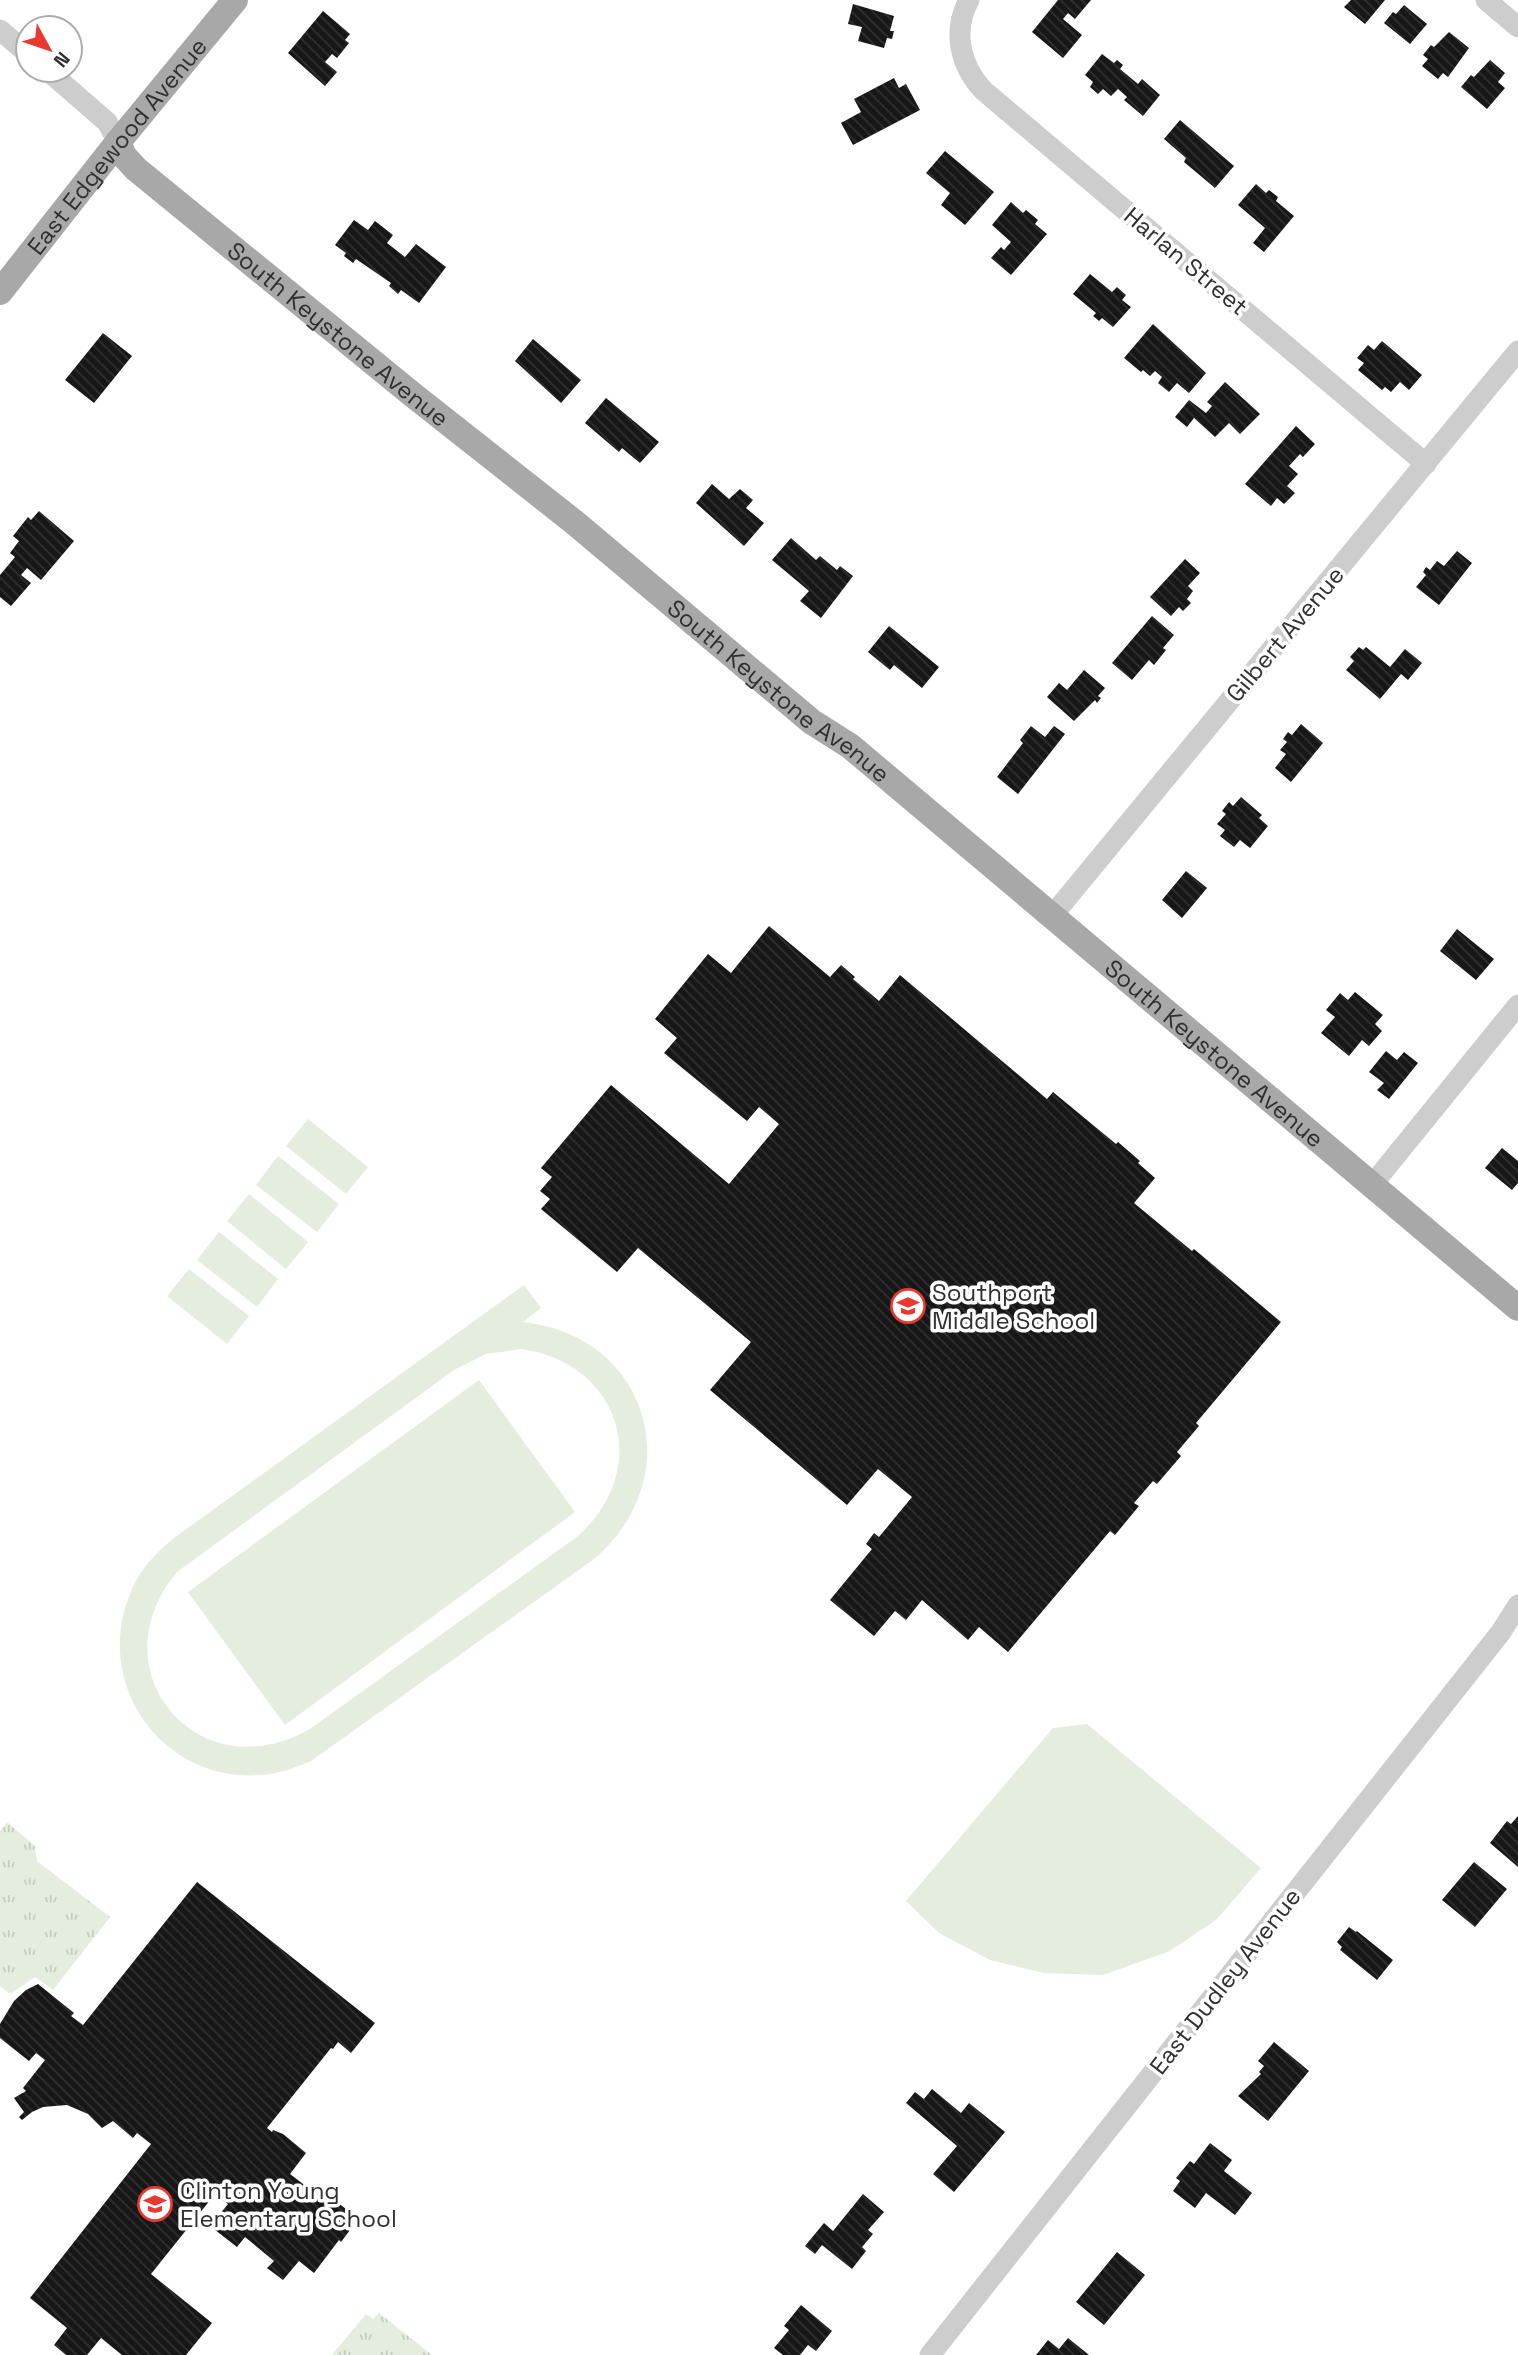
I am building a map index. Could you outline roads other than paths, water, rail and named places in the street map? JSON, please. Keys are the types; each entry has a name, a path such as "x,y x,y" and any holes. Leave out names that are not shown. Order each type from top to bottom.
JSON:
{"main road":[{"name":"East Edgewood Avenue","path":"0,292 118,142 235,0"},
{"name":"South Keystone Avenue","path":"118,142 124,156 136,169 413,395 574,522 812,722 850,746 1518,1308"}],"street":[{"name":"Harlan Street","path":"969,0 960,26 960,48 969,73 984,91 1426,464"},
{"path":"1486,0 1518,27"},
{"path":"0,30 14,42"},
{"name":"South Keystone Avenue","path":"64,84 103,117 113,129 118,142"},
{"name":"Gilbert Avenue","path":"1052,916 1518,351"},
{"path":"1372,1185 1518,1004"},
{"name":"East Dudley Avenue","path":"930,2355 1493,1643 1518,1605"}],"place":[{"name":"Southport Middle School","path":"908,1306"},
{"name":"Clinton Young Elementary School","path":"155,2204"}]}
